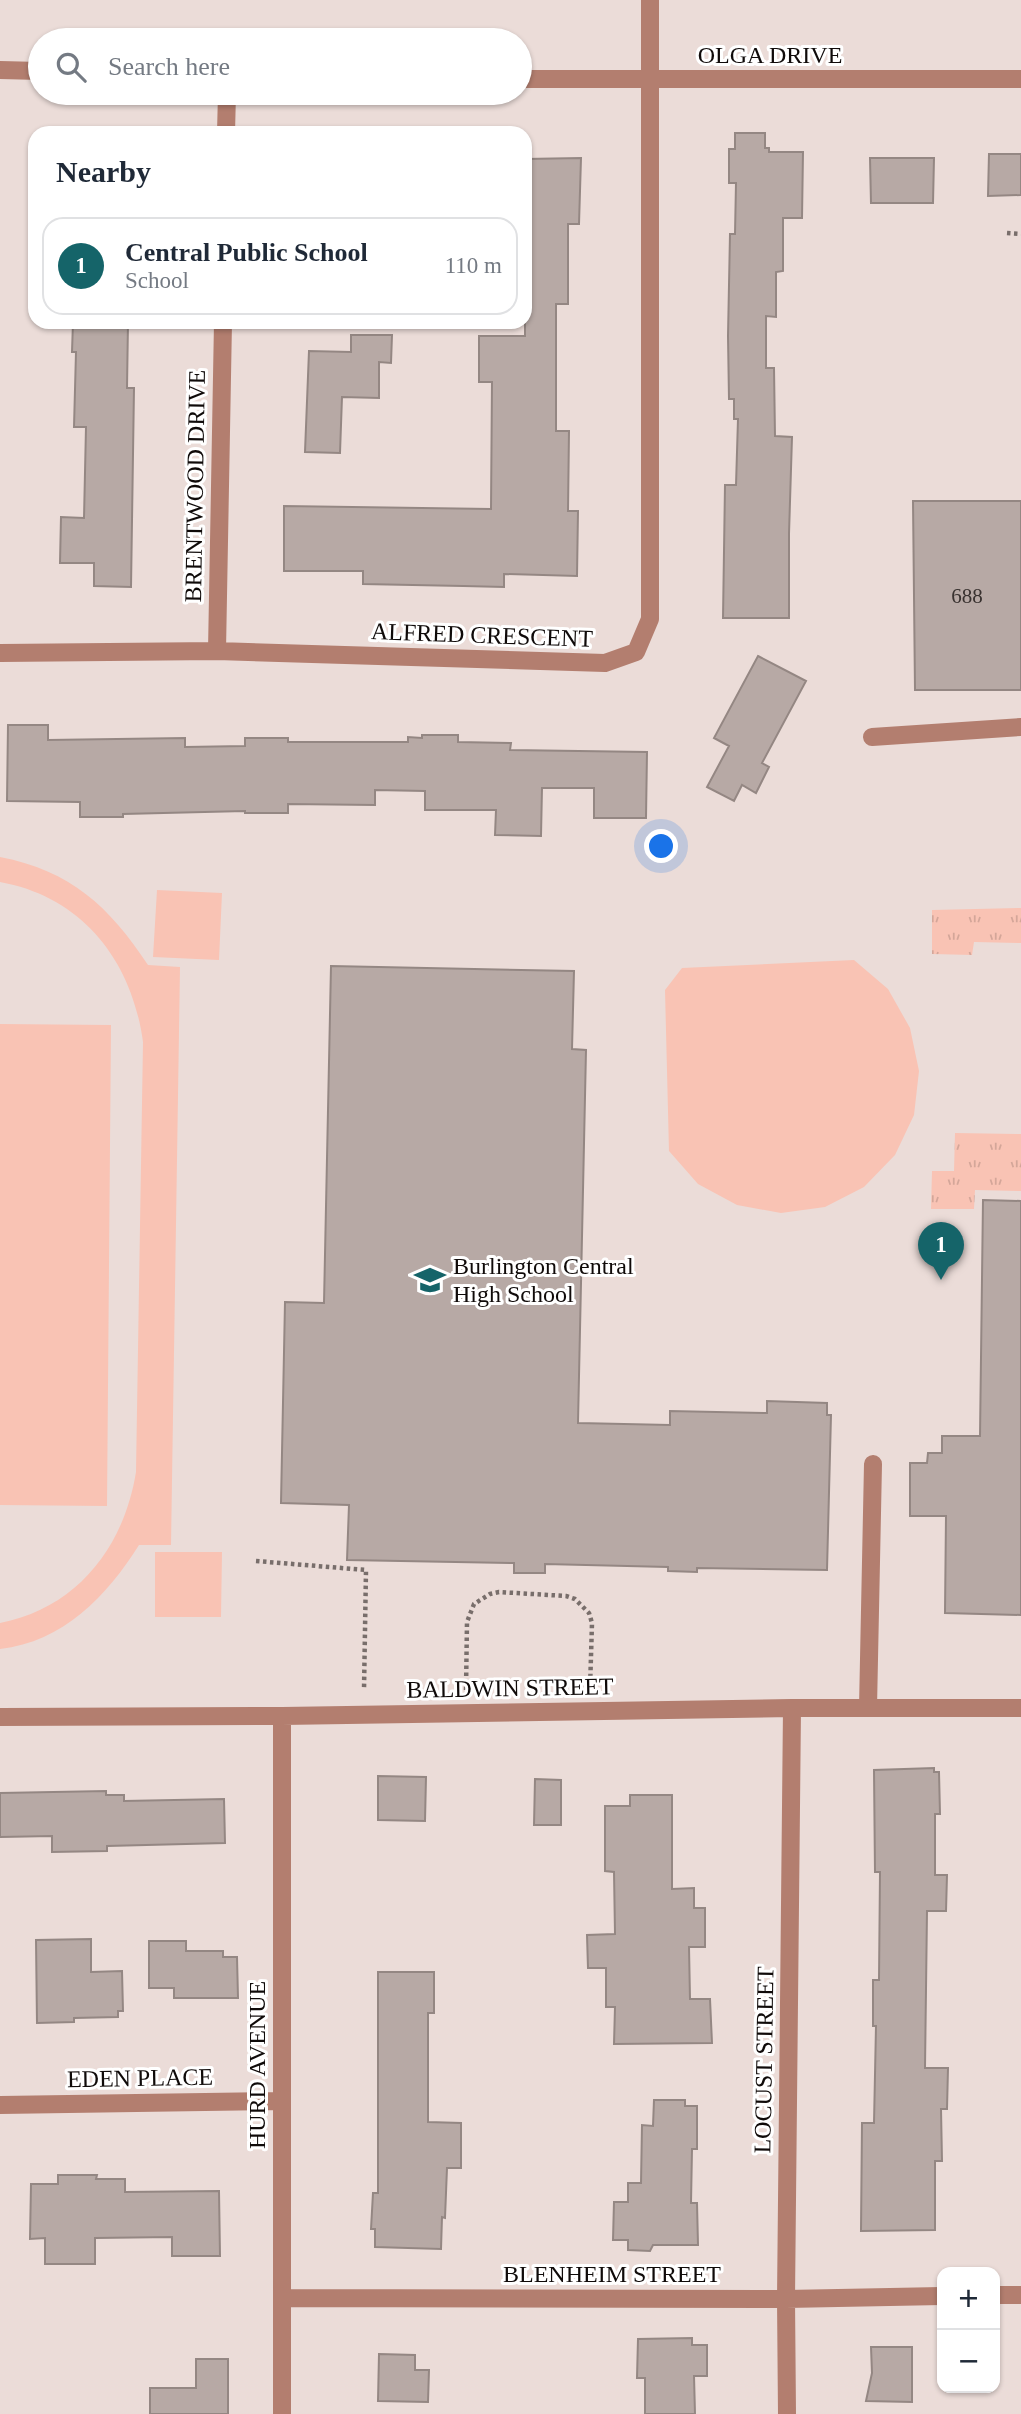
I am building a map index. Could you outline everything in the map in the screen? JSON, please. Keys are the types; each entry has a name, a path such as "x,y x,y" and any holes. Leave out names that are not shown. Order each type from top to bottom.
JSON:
{"street":[{"name":"ALFRED CRESCENT","path":"0,653 217,651 605,663 636,652 650,619 650,0"},
{"path":"0,70 28,71"},
{"name":"OLGA DRIVE","path":"532,79 1021,79"},
{"path":"226,105 226,126"},
{"name":"BRENTWOOD DRIVE","path":"217,651 223,329"},
{"path":"872,737 1021,727"},
{"path":"868,1708 873,1464"},
{"name":"BALDWIN STREET","path":"0,1717 364,1715 792,1707 1021,1708"},
{"name":"LOCUST STREET","path":"787,2414 792,1707"},
{"name":"HURD AVENUE","path":"282,1716 282,2414"},
{"name":"EDEN PLACE","path":"0,2105 281,2101"},
{"path":"1000,2295 1021,2295"},
{"name":"BLENHEIM STREET","path":"282,2298 786,2299 937,2296"}],"path":[{"path":"1007,233 1021,234"},
{"path":"256,1561 366,1570 364,1715"},
{"path":"466,1712 469,1613 481,1598 499,1592 566,1596 583,1605 592,1623 590,1711"}],"green space":[{"path":"0,857 48,871 86,894 118,925 148,965 180,967 171,1545 139,1545 113,1582 81,1614 44,1637 23,1645 0,1649 0,1623 52,1604 92,1570 121,1525 130,1499 136,1472 143,1042 128,985 115,960 98,937 79,918 56,902 30,890 0,882"},
{"path":"157,890 222,893 219,960 153,957"},
{"path":"1021,908 1021,943 974,942 972,955 932,954 932,910"},
{"path":"854,960 888,989 910,1028 919,1071 914,1115 895,1155 864,1187 825,1207 781,1213 737,1205 698,1184 669,1151 665,990 682,968"},
{"path":"0,1024 111,1025 107,1506 0,1505"},
{"path":"955,1133 1021,1134 1021,1191 975,1190 974,1209 931,1209 932,1171 954,1171"},
{"path":"155,1552 222,1552 221,1617 155,1617"}],"building":[{"path":"735,133 765,133 765,148 769,148 769,152 803,152 802,218 783,218 783,271 776,272 776,317 766,316 766,368 774,368 775,436 792,437 789,618 723,618 725,485 736,485 738,419 734,419 734,399 729,399 728,336 730,234 735,234 736,183 729,183 729,149 735,149"},
{"path":"989,154 1021,154 1021,195 988,196"},
{"path":"581,158 579,224 568,224 568,304 556,304 556,431 569,431 568,511 578,511 577,576 504,574 504,587 363,584 363,571 284,571 284,506 491,509 492,382 479,382 479,336 525,336 525,329 532,329 532,159"},
{"path":"870,158 934,158 933,203 871,203"},
{"path":"73,329 128,329 127,388 134,388 131,587 94,586 94,563 60,563 61,517 84,518 86,427 74,427 76,352 72,352"},
{"path":"351,335 392,335 391,363 379,362 379,398 342,397 340,453 305,452 309,351 351,352"},
{"path":"913,501 1021,501 1021,690 915,690"},
{"path":"758,656 806,681 762,763 769,767 756,793 742,785 734,801 707,787 729,746 714,738"},
{"path":"8,725 48,725 48,740 185,738 185,747 245,746 245,738 288,738 288,742 408,742 408,737 422,738 422,735 458,735 458,742 511,743 510,750 647,752 646,818 594,818 594,788 542,788 541,836 495,835 496,810 425,810 425,791 375,790 375,805 288,804 288,813 245,811 80,817 80,802 7,801"},
{"path":"331,966 574,971 572,1049 586,1050 578,1423 670,1425 670,1411 767,1413 767,1401 827,1403 827,1415 831,1415 827,1570 697,1568 697,1572 668,1571 668,1567 545,1564 545,1573 514,1573 514,1563 347,1560 349,1505 281,1503 285,1302 324,1303"},
{"path":"983,1200 1021,1201 1021,1615 945,1613 946,1516 910,1516 910,1463 927,1463 928,1453 942,1453 942,1436 980,1436"},
{"path":"934,1768 934,1772 939,1772 940,1814 935,1814 935,1875 947,1875 946,1911 927,1911 925,2068 948,2068 947,2109 941,2109 942,2161 935,2161 935,2230 861,2231 862,2123 874,2123 876,2026 873,2026 873,1980 879,1980 880,1872 875,1872 874,1770"},
{"path":"378,1776 426,1777 425,1821 378,1820"},
{"path":"535,1779 561,1780 561,1825 534,1825"},
{"path":"106,1791 106,1795 124,1795 124,1801 224,1799 225,1843 107,1846 107,1851 52,1852 52,1836 0,1837 0,1793"},
{"path":"630,1795 672,1795 672,1889 694,1888 694,1908 705,1908 705,1947 689,1947 690,1999 710,1999 712,2043 614,2044 615,2007 606,2007 606,1968 588,1968 587,1935 615,1934 614,1872 605,1871 605,1806 630,1806"},
{"path":"91,1939 91,1972 122,1971 123,2011 118,2011 118,2017 74,2018 74,2022 37,2023 36,1940"},
{"path":"149,1941 186,1941 186,1951 223,1951 223,1957 237,1957 238,1998 174,1998 174,1988 149,1988"},
{"path":"378,1972 434,1972 434,2013 428,2013 428,2122 461,2123 461,2168 447,2168 441,2249 375,2247 375,2229 371,2229 373,2193 378,2193"},
{"path":"654,2100 685,2100 685,2106 697,2106 697,2149 692,2149 691,2203 697,2203 698,2245 653,2245 650,2251 628,2250 628,2240 613,2240 614,2202 628,2202 628,2183 641,2183 642,2125 653,2126"},
{"path":"58,2175 97,2175 96,2179 125,2179 125,2192 219,2191 220,2256 172,2256 172,2237 95,2238 95,2264 45,2264 45,2238 30,2239 31,2184 58,2184"},
{"path":"692,2338 692,2345 707,2345 707,2376 694,2376 695,2414 645,2414 645,2378 637,2378 638,2339"},
{"path":"871,2347 912,2347 912,2402 866,2401 872,2373"},
{"path":"379,2354 415,2355 415,2370 429,2370 428,2402 378,2401"},
{"path":"196,2359 228,2359 228,2414 150,2414 150,2388 196,2388"}],"place":[{"name":"Burlington Central High School","path":"430,1280"},
{"name":"Central Public School","path":"941,1280"}]}
